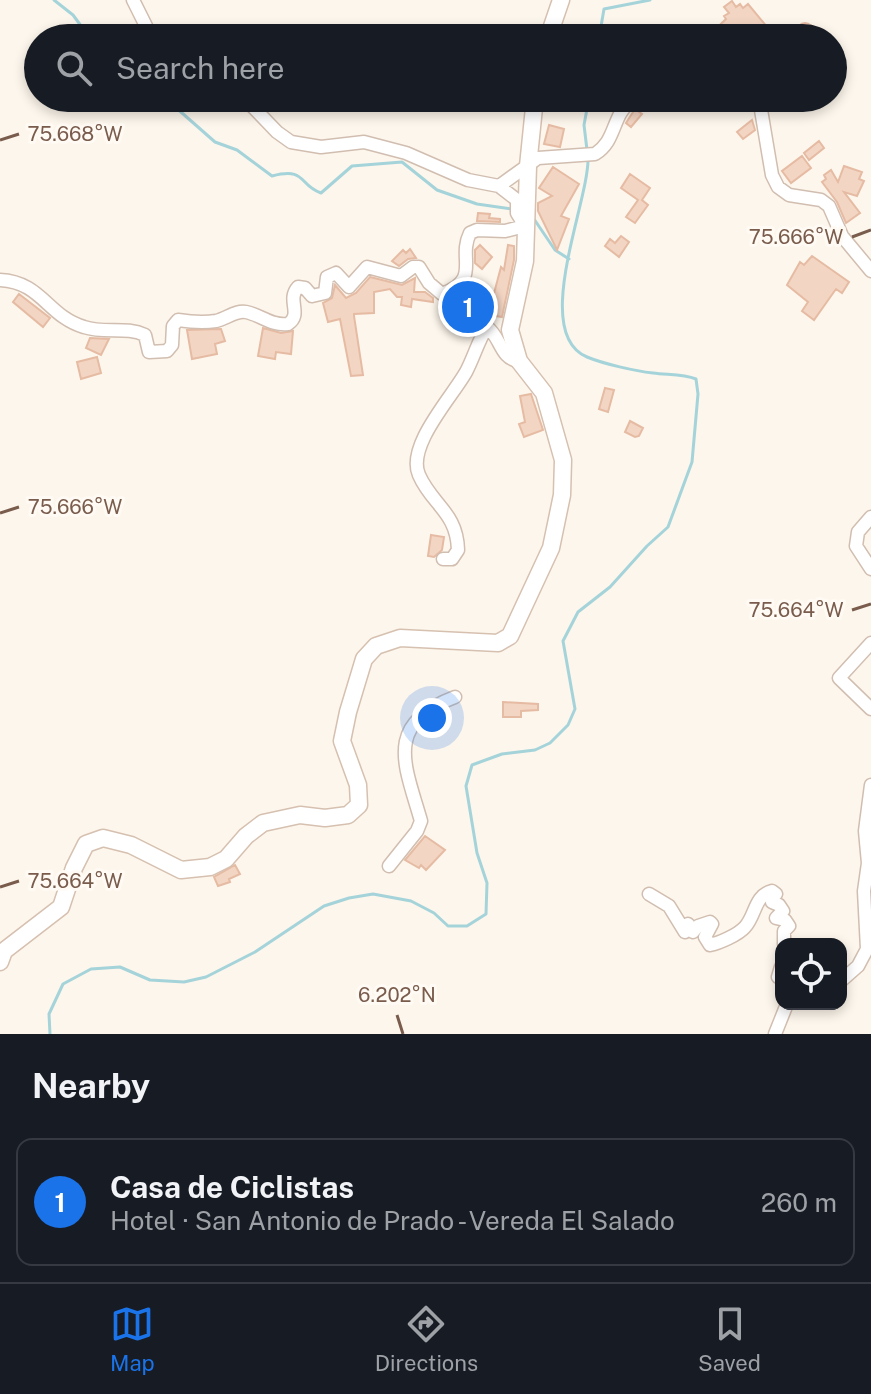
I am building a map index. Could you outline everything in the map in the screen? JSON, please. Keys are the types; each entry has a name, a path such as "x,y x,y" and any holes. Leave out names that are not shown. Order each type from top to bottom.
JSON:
{"street":[{"path":"133,0 145,24"},
{"path":"553,24 561,0"},
{"path":"258,112 291,142 321,147 364,142 406,153 468,180 499,186 517,200 517,213 525,226"},
{"path":"0,962 4,951 61,907 86,844 103,838 131,845 181,870 210,867 226,859 246,836 263,823 300,815 325,818 348,815 359,805 358,785 342,741 357,677 364,659 376,646 400,638 498,643 510,636 551,548 562,495 563,460 544,393 519,361 510,330 525,261 528,166 534,112"},
{"path":"499,186 538,158 595,154 613,133 620,112"},
{"path":"761,112 772,175 778,187 789,195 821,200 829,206 842,236 871,271"},
{"path":"0,280 17,281 30,288 61,316 84,327 135,331 145,335 149,352 167,351 172,345 173,326 178,320 196,323 218,320 241,311 264,321 288,324 296,314 292,301 298,287 317,297 325,293 327,277 332,273 336,273 349,287 367,267 401,276 413,267 419,267 429,283 442,294 462,282 468,270 467,241 470,233 477,230 505,231 525,226"},
{"path":"443,559 452,559 458,550 455,528 418,473 416,459 436,415 451,398 467,371 487,327 494,332 511,360 519,361"},
{"path":"871,517 858,532 856,546 871,569"},
{"path":"871,643 839,678 871,709"},
{"path":"389,866 401,854 421,821 409,785 404,743 413,723 455,697"},
{"path":"847,976 858,966 867,949 864,891 869,860 865,831 871,785"},
{"path":"649,894 669,906 685,932 688,924 693,932 698,926 710,922 712,924 705,937 710,945 746,927 756,903 772,891 776,894 772,896 772,902 783,911 776,918 785,920 789,926 783,938"},
{"path":"775,1034 785,1010"}],"building":[{"path":"732,1 736,7 740,4 743,8 748,4 765,24 721,24 729,13 724,7"},
{"path":"633,112 642,114 631,127 626,123"},
{"path":"752,120 755,130 743,139 737,132"},
{"path":"549,125 564,129 560,147 544,144"},
{"path":"819,141 824,148 809,160 804,153"},
{"path":"802,156 811,168 791,183 782,171"},
{"path":"844,166 862,172 859,179 864,181 857,196 844,192 860,213 846,223 837,202 822,182 826,179 824,175 831,170 838,182"},
{"path":"553,167 579,184 561,216 569,219 557,250 538,211 538,203 552,196 539,188"},
{"path":"630,174 650,188 642,200 648,205 635,223 626,217 638,200 621,188"},
{"path":"478,213 490,214 489,218 500,219 500,222 477,221"},
{"path":"621,236 629,242 619,257 605,246 610,239 615,243"},
{"path":"480,245 492,257 482,269 475,263 475,250"},
{"path":"508,245 514,246 514,260 502,317 467,311 441,311 440,303 457,297 493,297 501,267 504,270"},
{"path":"410,249 416,258 408,259 399,266 392,261 403,250 406,253"},
{"path":"812,256 849,282 842,293 836,289 814,320 802,311 808,302 787,285 800,262 804,265"},
{"path":"370,277 402,285 415,278 414,292 425,292 433,298 433,302 412,299 411,307 401,305 402,297 397,297 390,289 374,292 374,313 354,314 363,375 351,376 340,319 328,322 323,303 332,298 335,285 346,298 356,293"},
{"path":"19,294 50,318 43,327 13,302"},
{"path":"263,328 281,333 293,331 291,354 276,352 275,359 258,356"},
{"path":"221,329 225,341 215,344 217,354 192,359 187,330"},
{"path":"90,338 109,339 101,355 86,348"},
{"path":"97,357 101,373 81,379 77,362"},
{"path":"605,388 614,390 608,412 599,409"},
{"path":"531,394 543,430 524,437 519,424 525,422 520,396"},
{"path":"630,421 643,428 639,436 625,432"},
{"path":"431,535 444,537 442,550 434,557 428,556"},
{"path":"503,702 538,704 538,710 521,711 521,717 503,717"},
{"path":"425,836 445,850 426,870 405,860"},
{"path":"235,865 240,874 218,886 214,877"}],"waterway":[{"path":"54,0 80,24"},
{"path":"601,24 604,9 650,0"},
{"path":"181,112 215,142 237,150 272,176 297,175 321,193 352,166 402,162 437,190 477,204 511,209"},
{"path":"586,112 584,125 587,150"},
{"path":"50,1034 49,1014 63,984 91,969 120,967 150,980 184,982 206,977 255,952 324,906 373,894 411,901 434,913 448,926 467,926 486,914 487,883 477,853 466,786 472,765 502,754 535,750 550,743 568,725 575,709 563,641 578,612 610,587 668,527 692,462 698,394 696,379 629,369 587,357 571,343 563,322 567,264 588,157"},
{"path":"534,219 555,250 569,259"}],"place":[{"name":"Casa de Ciclistas","path":"468,307"}]}
